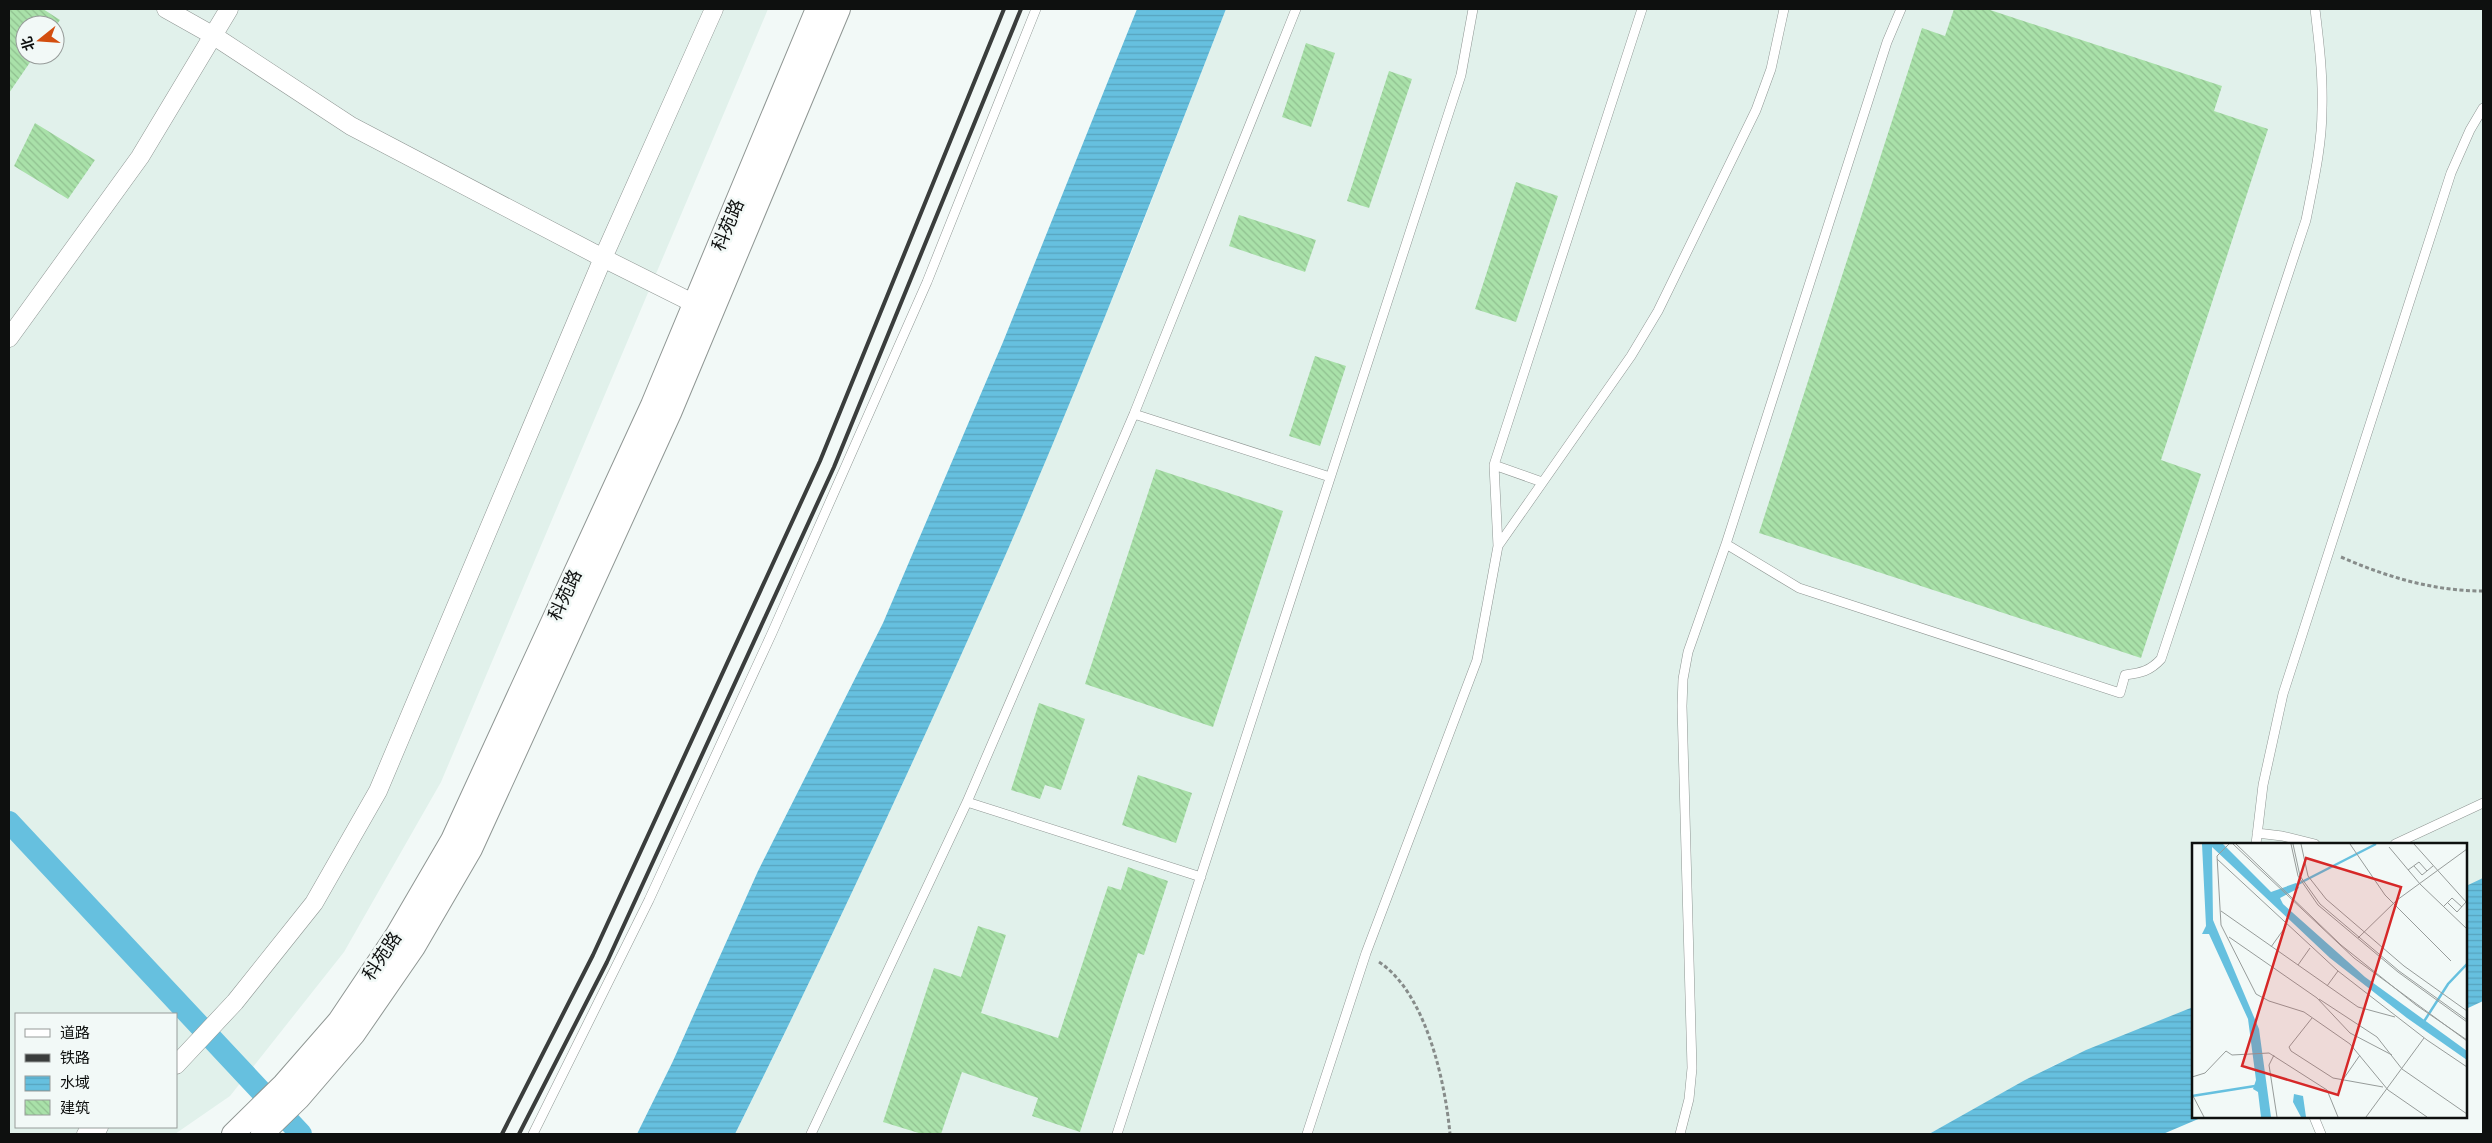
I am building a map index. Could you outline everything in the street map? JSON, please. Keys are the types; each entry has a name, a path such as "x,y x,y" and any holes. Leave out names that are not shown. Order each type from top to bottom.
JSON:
{"street":[{"path":"166,9 214,36 351,126 603,258 704,307"},
{"path":"9,338 140,157 229,9"},
{"path":"181,1062 235,1002 314,903 378,790 603,258 714,9"},
{"name":"科苑路","path":"237,1130 292,1091 354,1034 414,947 471,849 670,413 704,307 817,9"},
{"name":"科苑路","path":"704,307 840,9"},
{"name":"科苑路","path":"262,1134 292,1091"},
{"path":"86,1134 97,1128"}],"lane":[{"path":"533,1134 649,900 768,642 928,282 1036,9"},
{"path":"811,1134 967,802 1134,414 1296,9"},
{"path":"1117,1134 1461,75 1473,9"},
{"path":"1307,1134 1366,953 1477,660 1498,546 1494,465 1642,9"},
{"path":"1498,546 1631,356 1658,311 1756,110 1770,70 1784,9"},
{"path":"1680,1134 1688,1100 1692,1068 1683,679 1688,652 1726,544 1887,42 1901,9"},
{"path":"1726,544 1799,588 2120,693 2125,675 2140,674 2152,668 2160,658 2306,220 2316,167 2322,111 2320,54 2315,9"},
{"path":"2256,843 2273,733 2283,694 2451,174 2470,130 2483,108"},
{"path":"1134,414 1330,477"},
{"path":"1494,465 1542,482"},
{"path":"967,802 1200,877"},
{"path":"2397,843 2483,803"},
{"path":"2257,833 2282,836 2311,843"},
{"path":"2314,1118 2321,1134"}],"path":[{"path":"2329,552 2368,569 2434,588 2483,591"},
{"path":"1366,953 1389,968 1404,984 1415,1005 1429,1039 1442,1085 1450,1134"}],"shaded area":[{"path":"9,9 768,9 441,782 344,952 230,1096 175,1134 9,1134"},
{"path":"1226,9 2483,9 2483,881 2467,889 2467,843 2192,843 2192,1007 2054,1065 1929,1134 735,1134 898,794 1009,546 1132,251"}],"water":[{"path":"1137,9 1226,9 1093,346 1009,547 841,916 735,1134 637,1134 673,1061 758,871 883,623 1003,342"},
{"path":"2483,878 2483,1001 2467,1009 2467,886"},
{"path":"2192,1007 2192,1118 2201,1118 2163,1134 1929,1134 2025,1080 2086,1050"}],"building":[{"path":"9,9 43,9 52,15 15,15 15,65 28,65 9,93"},
{"path":"1954,9 1987,9 2222,86 2214,111 2268,129 2161,460 2201,474 2141,658 1759,533 1922,28 1945,36"},
{"path":"1306,43 1335,53 1311,127 1282,117"},
{"path":"1389,71 1412,79 1369,208 1347,201"},
{"path":"35,123 95,160 68,199 14,166"},
{"path":"1516,182 1558,196 1516,322 1475,309"},
{"path":"1239,215 1316,240 1305,272 1229,246"},
{"path":"1315,356 1346,366 1320,446 1289,436"},
{"path":"1156,469 1283,511 1213,727 1085,684"},
{"path":"1039,703 1085,719 1061,790 1045,785 1040,799 1011,790"},
{"path":"1138,775 1192,793 1176,843 1122,825"},
{"path":"1128,867 1168,881 1144,955 1138,953 1080,1132 1032,1116 1038,1098 962,1072 941,1134 922,1134 883,1122 934,968 961,977 978,926 1006,935 981,1013 1058,1038 1108,886 1121,890"}],"waterway":[{"path":"9,822 301,1134"}],"railway":[{"path":"502,1134 593,955 820,461 1004,9"},
{"path":"519,1134 607,962 834,467 1021,9"}]}
